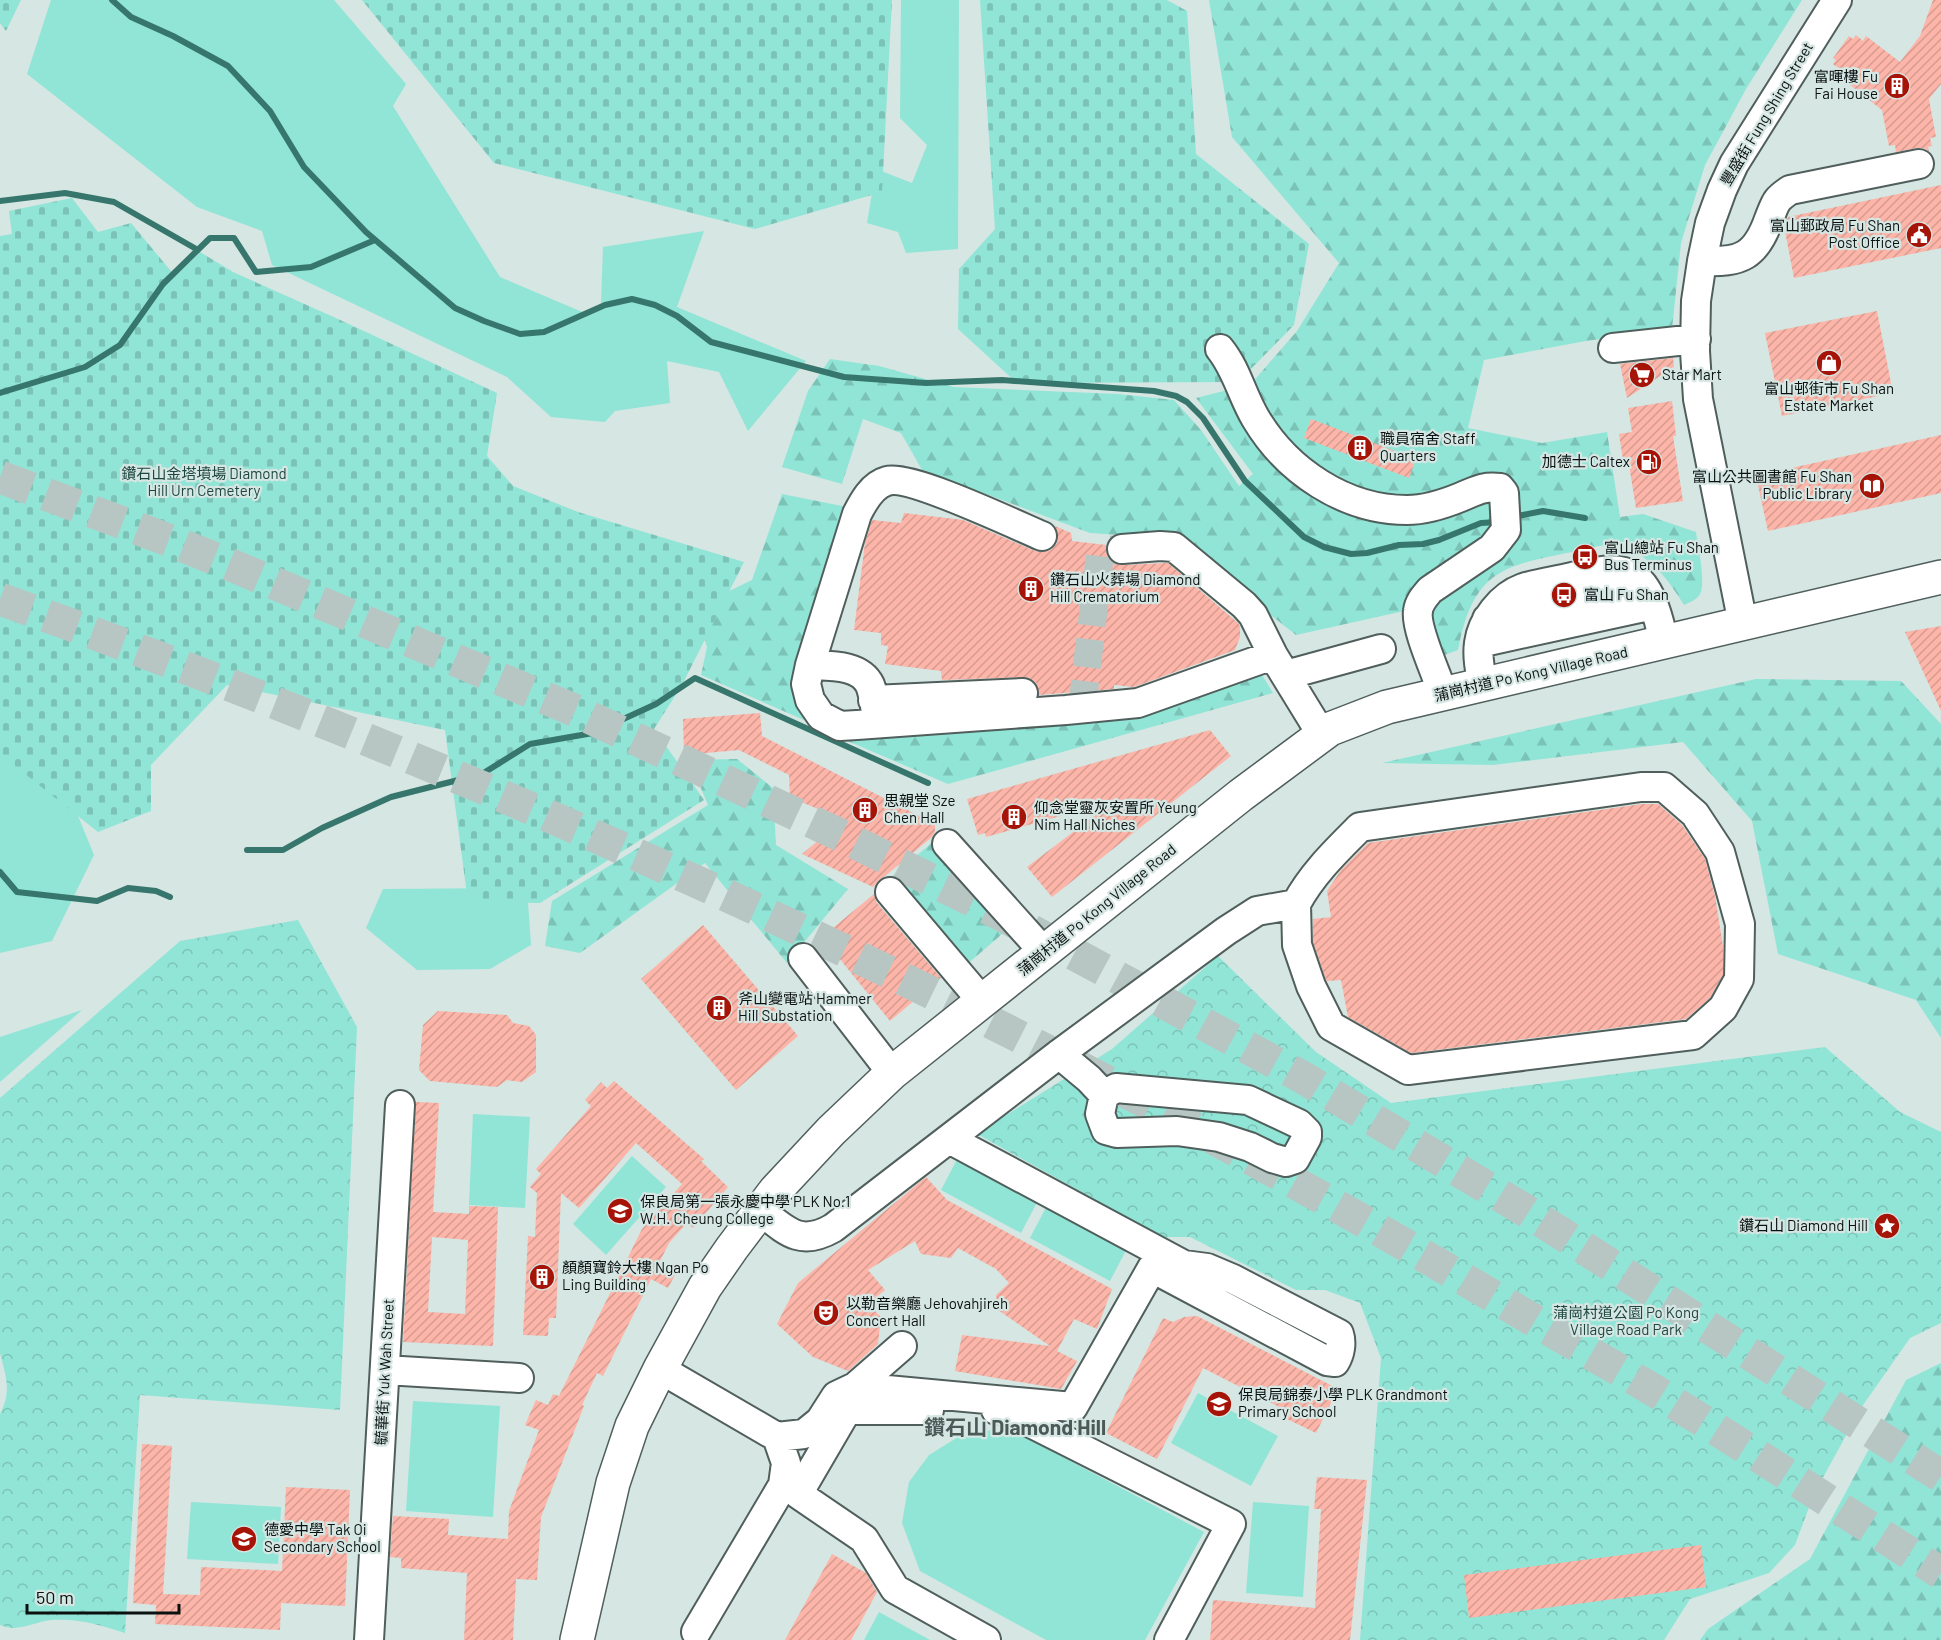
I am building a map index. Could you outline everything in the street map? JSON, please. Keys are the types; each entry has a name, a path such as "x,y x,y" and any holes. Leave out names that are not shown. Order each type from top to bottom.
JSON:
{"main road":[{"name":"蒲崗村道 Po Kong Village Road","path":"577,1640 613,1483 632,1426 705,1287 760,1210 806,1157 892,1074 1241,795 1330,729 1387,707 1941,577"}],"street":[{"name":"豐盛街 Fung Shing Street","path":"1743,624 1698,399 1695,351 1696,301 1702,261 1710,223 1734,164 1837,0"},
{"path":"1702,261 1716,262 1740,257 1754,250 1767,227 1777,198 1790,190 1919,164"},
{"path":"1613,348 1696,339"},
{"path":"1220,349 1229,361 1255,417 1270,439 1303,472 1334,493 1356,501 1405,510 1437,505 1484,487 1509,489 1506,530 1492,548 1430,590 1422,600 1418,612 1420,629 1443,694"},
{"path":"1023,693 876,711 840,726 821,716 810,700 806,684 810,664 857,514 862,502 876,487 888,480 904,482 943,494 1042,536"},
{"path":"1122,549 1160,546 1174,548 1244,604 1253,615 1279,665 1322,735"},
{"path":"1482,684 1478,659 1483,631 1498,605 1523,589 1585,574 1613,570 1635,577 1648,595 1659,620 1664,643"},
{"path":"1483,631 1648,595"},
{"path":"876,711 1083,709 1138,703 1279,665 1381,649"},
{"path":"810,664 847,668 860,673 870,684 876,711"},
{"path":"1641,787 1664,787 1695,814 1720,852 1740,924 1739,979 1723,1008 1693,1035 1408,1070 1331,1026 1311,986 1297,945 1296,904 1305,886 1360,827 1641,787"},
{"path":"947,844 1044,952"},
{"path":"890,892 982,1001"},
{"path":"760,1210 791,1233 807,1238 821,1235 1226,930 1257,911 1296,904"},
{"path":"803,958 892,1074"},
{"path":"1059,1054 1104,1095"},
{"path":"1116,1088 1248,1100 1299,1124 1307,1132 1307,1137 1295,1159 1286,1162 1219,1137 1177,1131 1117,1133 1106,1130 1100,1114 1104,1095 1116,1088"},
{"name":"毓華街 Yuk Wah Street","path":"369,1640 399,1105"},
{"path":"855,1387 1073,1407 1143,1263 1331,1363 1337,1359 1341,1344 1339,1334 1233,1279 1207,1268 1184,1265 949,1139"},
{"path":"1194,1267 1203,1295"},
{"path":"660,1370 777,1437 804,1434 820,1421 836,1396 855,1387 902,1346"},
{"path":"385,1370 519,1378"},
{"path":"986,1640 895,1589 864,1539 798,1494 847,1410 1005,1410 1231,1524 1169,1640"},
{"path":"696,1632 783,1485 786,1463 777,1437"}],"green space":[{"path":"0,0 21,0 6,31 0,23"},
{"path":"51,0 334,0 406,84 393,106 500,277 587,314 601,304 603,247 704,231 677,307 806,361 748,431 719,372 667,361 670,403 615,411 605,422 551,417 507,377 272,265 262,231 197,207 27,74"},
{"path":"362,0 892,0 882,192 755,229 494,163"},
{"path":"901,0 959,0 958,249 906,253 898,232 867,223 876,169 912,183 927,145 900,118"},
{"path":"980,0 1167,0 1187,11 1196,154 1309,244 1294,325 1238,382 1017,383 958,329 959,269 995,229"},
{"path":"1209,0 1802,0 1746,89 1705,165 1681,243 1672,329 1586,341 1484,360 1468,428 1542,443 1607,432 1620,517 1643,514 1696,532 1702,582 1702,589 1697,598 1684,605 1654,566 1639,554 1623,546 1601,546 1526,562 1494,577 1482,588 1464,624 1458,650 1417,665 1404,611 1296,635 1181,539 1090,533 922,470 901,433 863,419 842,484 782,467 808,391 830,359 879,366 954,387 1118,394 1174,400 1201,430 1239,486 1253,474 1196,398 1251,384 1297,331 1339,263 1232,137"},
{"name":"鑽石山金塔墳場 Diamond Hill Urn Cemetery","path":"72,198 98,232 131,223 175,276 200,252 233,272 497,393 487,456 513,486 578,512 744,562 682,685 654,729 704,800 540,903 468,902 445,730 227,685 151,765 151,811 98,832 0,754 0,236 12,234 9,211"},
{"path":"782,494 852,508 795,663 804,720 701,675 707,647 694,608 752,580"},
{"path":"1262,675 1273,693 948,784 829,733 1142,712"},
{"path":"1756,679 1901,681 1941,724 1941,1038 1916,1000 1778,954 1752,821 1683,742 1493,765 1382,763"},
{"path":"0,720 65,784 94,855 52,941 0,953"},
{"path":"737,759 773,788 776,845 848,889 787,963 705,863 580,953 545,946 552,901 708,805 689,760"},
{"path":"934,841 1008,929 965,966 890,878"},
{"path":"527,888 531,945 490,969 417,970 366,928 383,889"},
{"path":"298,920 357,1027 340,1410 140,1395 125,1633 70,1620 51,1620 13,1628 0,1625 0,1414 7,1391 0,1353 0,1098 180,941"},
{"name":"蒲崗村道公園 Po Kong Village Road Park","path":"1218,956 1316,1052 1391,1103 1825,1047 1900,1112 1941,1132 1941,1323 1910,1338 1861,1408 1814,1494 1795,1545 1769,1573 1690,1599 1664,1640 1360,1640 1381,1358 1360,1303 1325,1290 1296,1290 1190,1237 1162,1237 979,1135 1003,1117 1112,1049"},
{"path":"82,1010 0,1082 0,1037"},
{"path":"473,1114 530,1117 525,1208 469,1205"},
{"path":"963,1148 1043,1191 1021,1233 941,1190"},
{"path":"632,1156 666,1187 606,1255 573,1224"},
{"path":"1052,1196 1132,1239 1110,1281 1030,1238"},
{"path":"1941,1363 1941,1640 1700,1640 1708,1629 1810,1559 1906,1380"},
{"path":"1198,1393 1278,1436 1251,1486 1171,1443"},
{"path":"413,1401 500,1406 493,1517 406,1511"},
{"path":"1008,1428 1204,1532 1145,1640 1046,1640 920,1571 902,1523 909,1482 929,1455 963,1434"},
{"path":"191,1502 281,1507 278,1564 187,1559"},
{"path":"1253,1502 1309,1506 1303,1597 1246,1593"},
{"path":"879,1612 930,1640 864,1640"}],"building":[{"name":"富暉樓 Fu Fai House","path":"1933,0 1941,0 1941,84 1929,99 1936,137 1930,138 1932,146 1928,147 1929,151 1916,148 1896,152 1895,145 1889,146 1882,110 1836,74 1840,69 1833,64 1836,60 1833,58 1849,36 1853,39 1856,35 1863,41 1866,36 1900,62 1920,36"},
{"path":"1941,185 1941,248 1794,278 1784,226 1788,217"},
{"name":"富山邨街市 Fu Shan Estate Market","path":"1877,311 1893,393 1782,416 1765,333"},
{"name":"Star Mart","path":"1673,358 1674,367 1627,398 1620,364"},
{"path":"1672,401 1676,436 1673,436 1683,501 1636,508 1629,465 1624,466 1619,434 1632,432 1628,408"},
{"name":"職員宿舍 Staff Quarters","path":"1311,419 1416,459 1409,478 1304,438"},
{"path":"1941,435 1941,493 1768,531 1756,476"},
{"name":"鑽石山火葬場 Diamond Hill Crematorium","path":"904,513 963,520 1035,551 1043,552 1051,550 1057,543 1058,535 1055,526 1071,533 1072,541 1106,545 1108,558 1115,564 1168,563 1238,623 1240,637 1235,650 1134,687 1114,685 1114,689 1039,695 1037,684 1030,678 942,680 941,671 885,664 888,646 881,645 881,633 854,630 865,543 872,520 901,523"},
{"path":"1941,626 1941,711 1905,632"},
{"name":"思親堂 Sze Chen Hall","path":"760,713 762,736 935,824 932,837 873,887 802,854 843,820 790,797 789,775 739,750 684,755 683,719"},
{"name":"仰念堂靈灰安置所 Yeung Nim Hall Niches","path":"1210,730 1231,756 1052,897 1027,867 1114,801 986,837 985,833 978,835 967,799"},
{"path":"1642,804 1658,804 1682,825 1705,859 1715,896 1723,946 1723,975 1710,998 1686,1019 1411,1053 1348,1017 1341,980 1326,980 1313,942 1313,919 1331,917 1327,891 1341,870 1368,843"},
{"path":"874,894 877,903 941,978 890,1021 822,937"},
{"name":"斧山變電站 Hammer Hill Substation","path":"703,925 798,1036 736,1090 641,979"},
{"path":"438,1011 507,1015 513,1023 529,1026 536,1035 536,1072 522,1082 507,1080 497,1087 430,1081 419,1070 423,1025"},
{"path":"614,1081 704,1159 701,1161 728,1187 693,1228 687,1223 669,1243 659,1263 676,1273 668,1288 651,1279 603,1376 597,1373 582,1405 584,1406 541,1517 537,1580 516,1579 513,1640 464,1640 467,1573 401,1568 401,1558 390,1557 393,1516 449,1519 448,1535 508,1539 509,1511 539,1430 525,1425 536,1400 548,1405 553,1394 559,1396 642,1229 682,1184 636,1143 579,1208 561,1193 556,1318 549,1318 548,1336 523,1335 528,1236 535,1237 537,1193 530,1187 541,1174 536,1169 591,1106 585,1100 601,1082 607,1088"},
{"path":"416,1102 439,1103 433,1212 469,1214 469,1206 498,1207 493,1346 403,1342","holes":["432,1237 468,1240 465,1314 428,1312"]},
{"path":"926,1177 947,1200 1112,1289 1097,1329 1074,1319 1057,1351 1077,1361 1061,1389 955,1371 962,1335 1050,1346 998,1310 996,1295 1009,1283 996,1269 958,1248 951,1258 921,1254 915,1241 868,1270 885,1290 868,1304 881,1317 878,1344 848,1371 813,1357 777,1324 798,1283"},
{"path":"1197,1316 1338,1389 1316,1433 1287,1419 1291,1413 1203,1368 1157,1459 1106,1433 1163,1318 1173,1322 1184,1317"},
{"path":"142,1444 172,1446 163,1594 200,1595 201,1567 282,1571 286,1487 350,1490 345,1606 281,1603 280,1630 155,1624 156,1605 133,1603"},
{"path":"1317,1477 1367,1480 1350,1640 1210,1640 1213,1600 1315,1608 1321,1509 1314,1509"},
{"path":"1701,1545 1706,1587 1469,1618 1464,1575"},
{"path":"832,1554 866,1573 877,1592 851,1640 785,1640"}],"waterway":[{"path":"112,0 131,17 173,36 228,66 270,111 304,167 366,232 455,308 484,321 520,334 544,332 605,305 632,299 655,305 677,316 711,342 844,377 926,383 1002,380 1154,391 1176,396 1187,402 1203,418 1245,481 1304,537 1324,547 1351,554 1367,553 1399,545 1423,544 1481,523 1498,522"},
{"path":"0,201 65,193 114,202 198,250"},
{"path":"0,393 85,367 120,345 163,284 210,238 234,238 256,272 311,267 375,240"},
{"path":"1513,517 1543,511 1585,518"},
{"path":"247,850 283,850 322,828 391,797 482,774 530,744 593,733 656,704 695,678 928,783"},
{"path":"0,872 17,892 97,901 128,888 156,891 170,897"}],"tunnel":[{"path":"0,477 243,570 576,711 838,834 1002,915 1302,1077 1523,1209 1941,1476"},
{"path":"1082,709 1100,554 1106,550 1122,549"},
{"path":"0,599 170,662 508,798 839,948 1003,1028 1164,1112 1424,1256 1655,1391 1941,1573"}],"place":[{"name":"富暉樓 Fu Fai House","path":"1897,86"},
{"name":"富山郵政局 Fu Shan Post Office","path":"1919,235"},
{"name":"富山邨街市 Fu Shan Estate Market","path":"1829,363"},
{"name":"Star Mart","path":"1642,375"},
{"name":"職員宿舍 Staff Quarters","path":"1360,448"},
{"name":"加德士 Caltex","path":"1649,462"},
{"name":"富山公共圖書館 Fu Shan Public Library","path":"1872,486"},
{"name":"富山總站 Fu Shan Bus Terminus","path":"1585,557"},
{"name":"鑽石山火葬場 Diamond Hill Crematorium","path":"1031,589"},
{"name":"富山 Fu Shan","path":"1564,595"},
{"name":"思親堂 Sze Chen Hall","path":"865,810"},
{"name":"仰念堂靈灰安置所 Yeung Nim Hall Niches","path":"1014,817"},
{"name":"斧山變電站 Hammer Hill Substation","path":"719,1008"},
{"name":"保良局第一張永慶中學 PLK No.1 W.H. Cheung College","path":"620,1211"},
{"name":"鑽石山 Diamond Hill","path":"1887,1226"},
{"name":"顏顏寶鈴大樓 Ngan Po Ling Building","path":"542,1277"},
{"name":"以勒音樂廳 Jehovahjireh Concert Hall","path":"826,1313"},
{"name":"保良局錦泰小學 PLK Grandmont Primary School","path":"1219,1404"},
{"name":"德愛中學 Tak Oi Secondary School","path":"244,1539"}],"district":[{"name":"鑽石山 Diamond Hill","path":"1015,1428"}]}
